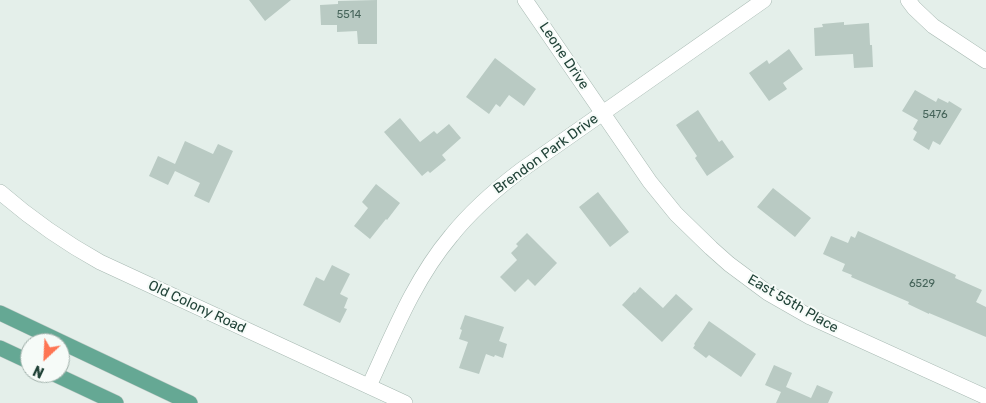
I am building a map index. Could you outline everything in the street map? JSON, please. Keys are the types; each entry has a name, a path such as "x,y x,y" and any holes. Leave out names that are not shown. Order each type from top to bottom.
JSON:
{"main road":[{"path":"0,313 190,403"},
{"path":"0,348 20,357"},
{"path":"70,381 116,403"}],"street":[{"name":"Leone Drive","path":"526,0 603,112"},
{"name":"Brendon Park Drive","path":"369,386 414,291 431,262 450,236 477,207 520,170 764,0"},
{"path":"908,0 933,26 986,61"},
{"name":"East 55th Place","path":"603,112 646,176 676,214 711,248 742,274 810,317 986,398"},
{"name":"Old Colony Road","path":"0,192 43,227 100,262 405,403"}],"building":[{"path":"249,0 291,0 265,21"},
{"path":"377,0 377,44 358,44 357,31 337,32 337,25 321,25 320,5 338,4 338,1"},
{"path":"844,22 844,25 869,23 873,67 854,68 853,54 815,56 814,28 823,27 822,24"},
{"path":"789,49 803,69 783,83 787,89 769,101 749,73 767,60 769,64"},
{"path":"495,58 536,89 524,106 509,95 500,107 496,104 489,114 466,97"},
{"path":"915,90 936,102 938,98 948,103 949,101 962,109 940,145 933,141 929,150 913,140 917,132 913,129 918,120 902,111"},
{"path":"698,110 719,142 722,140 734,157 707,176 695,158 697,156 676,125"},
{"path":"400,118 420,142 434,131 437,134 449,124 461,138 442,155 446,160 430,173 428,171 422,176 384,132"},
{"path":"185,141 213,154 218,144 233,151 209,203 194,196 200,183 175,171 168,185 149,176 158,156 175,164"},
{"path":"376,184 400,203 370,239 354,226 368,208 362,202"},
{"path":"773,188 811,218 795,237 757,207"},
{"path":"598,192 629,232 610,247 579,207"},
{"path":"858,231 956,275 955,278 982,290 976,302 986,307 986,337 929,314 908,304 909,302 851,277 852,275 842,271 845,264 823,254 831,236 848,243 851,236 855,238"},
{"path":"527,233 557,263 535,286 528,279 515,292 500,277 517,260 511,253 518,246 516,244"},
{"path":"332,265 350,274 340,294 348,298 344,308 347,309 340,323 303,305 316,277 324,281"},
{"path":"640,287 663,308 676,294 693,309 662,342 622,305"},
{"path":"465,315 504,327 499,341 507,344 503,358 486,354 479,374 459,368 468,342 459,339"},
{"path":"709,321 756,354 741,377 709,355 706,358 693,348"},
{"path":"774,365 792,373 786,387 811,398 817,385 833,392 828,403 776,403 781,392 765,385"}]}
